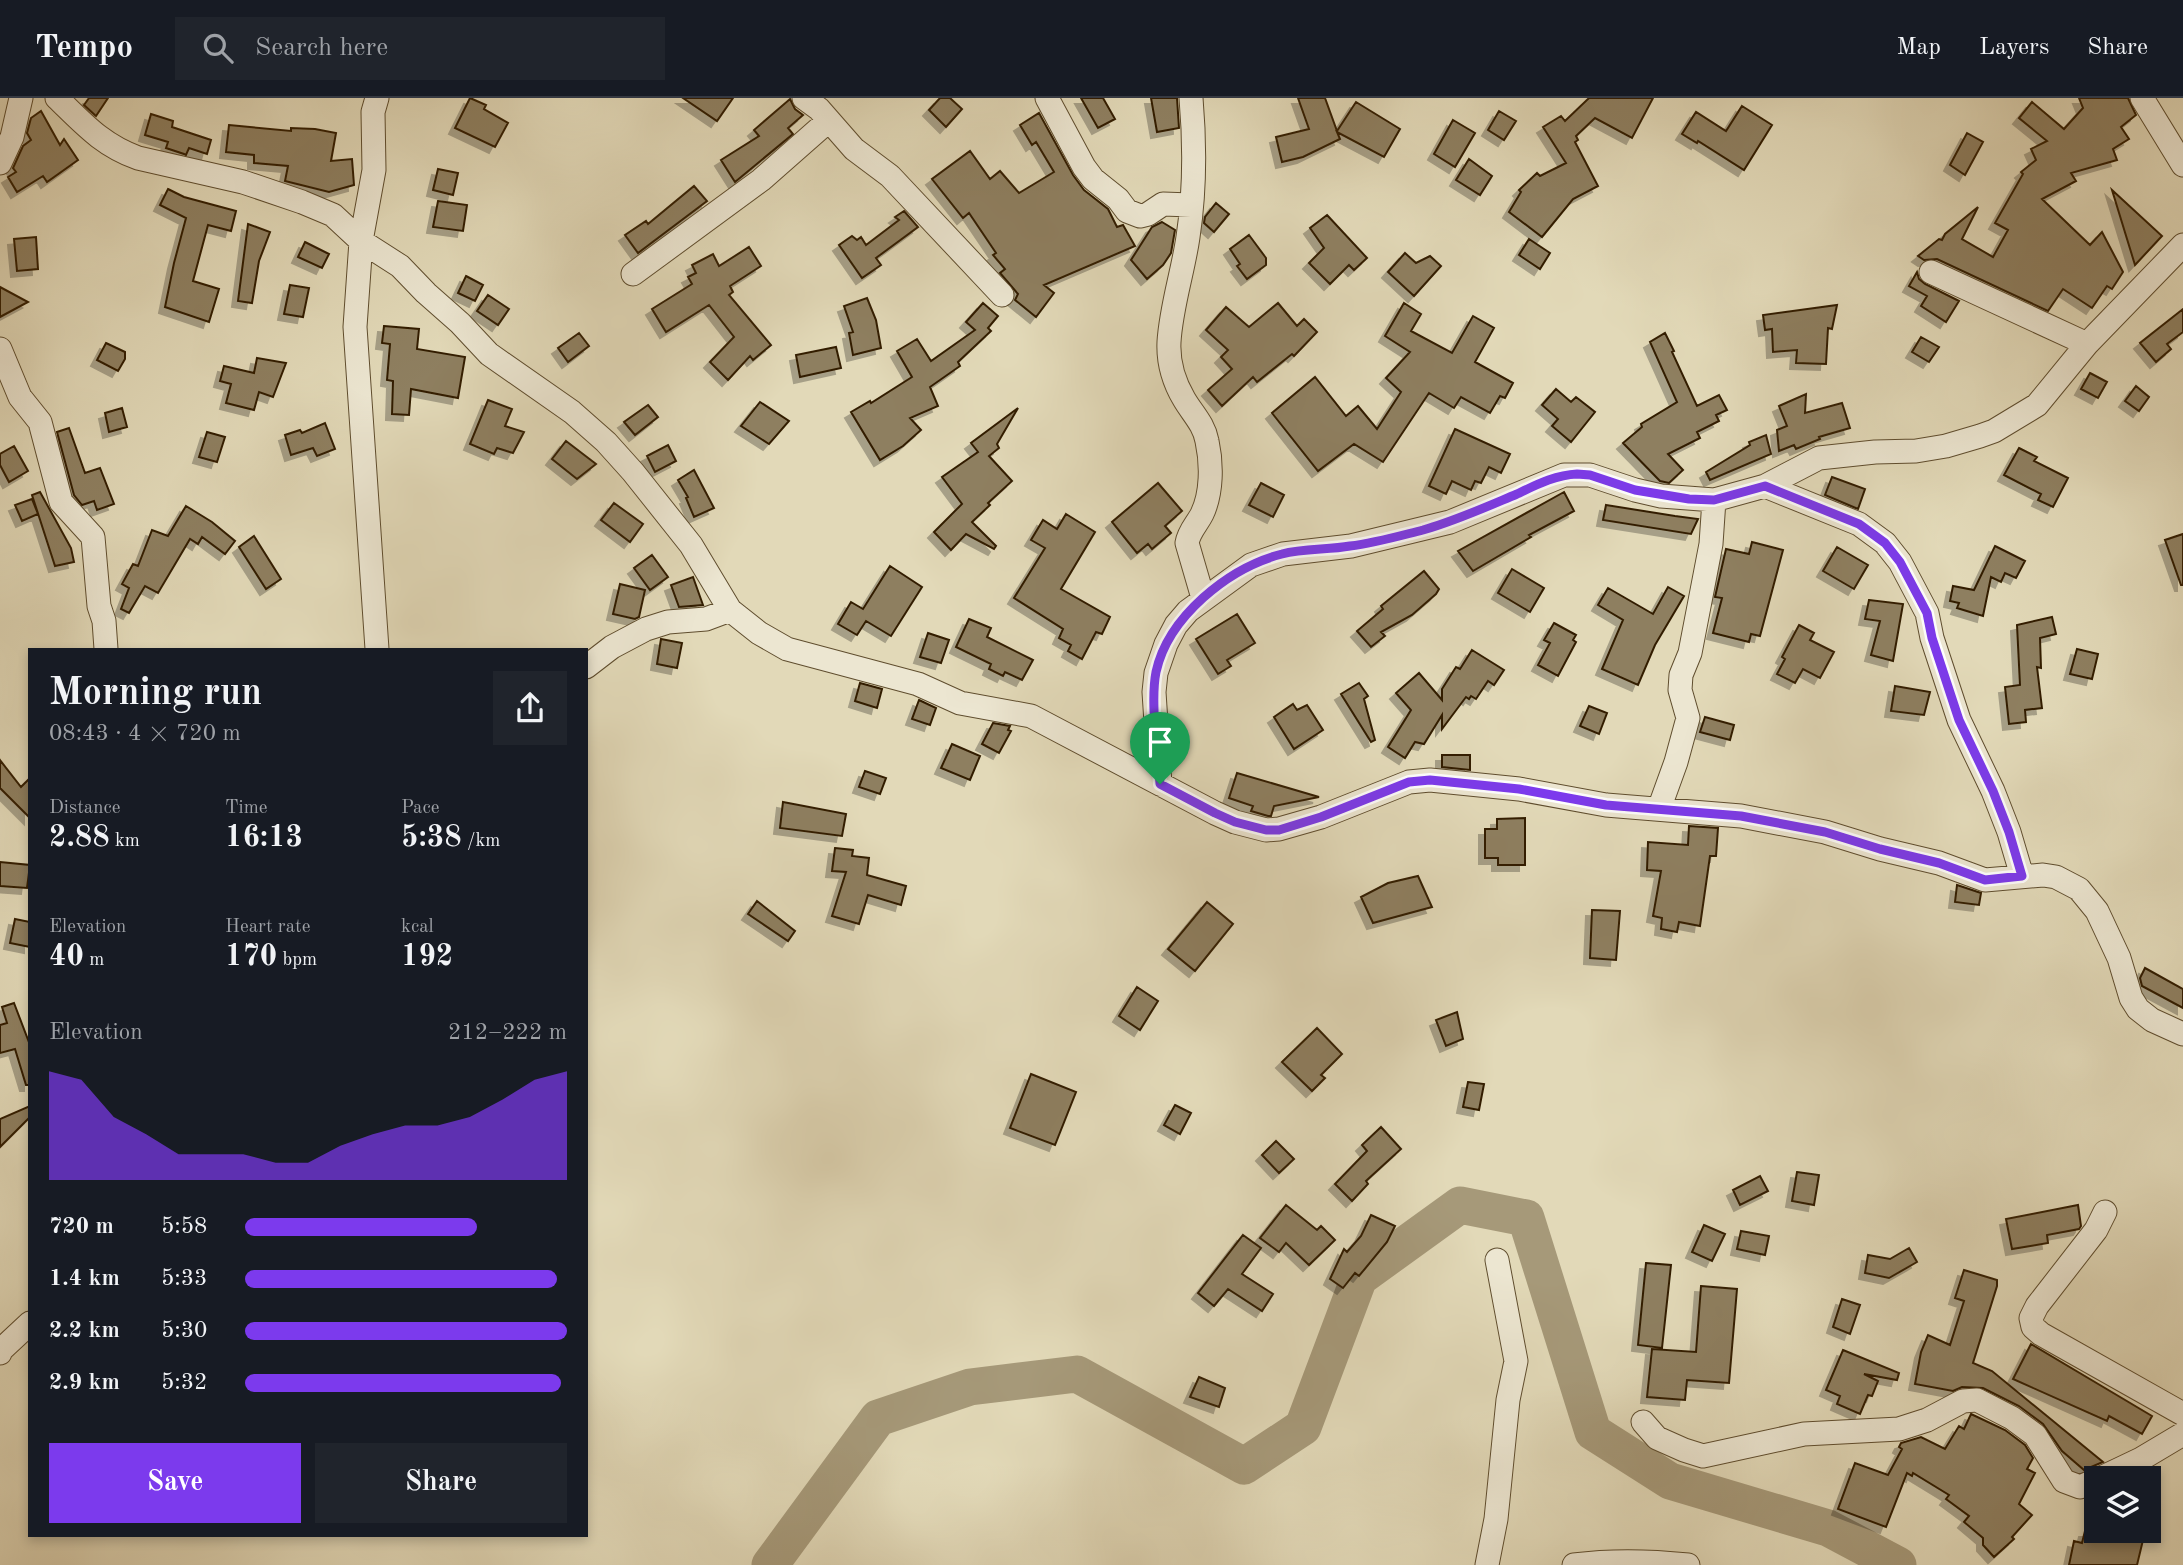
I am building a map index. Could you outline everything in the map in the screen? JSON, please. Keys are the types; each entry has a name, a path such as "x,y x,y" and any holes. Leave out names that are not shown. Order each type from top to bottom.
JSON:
{"street":[{"path":"0,163 12,137 21,98"},
{"path":"57,98 95,135 117,151 272,190 333,215 361,241 400,266 489,354 572,412 606,442 691,545 730,610 759,633 787,649 918,684 960,703 1031,716 1215,813 1235,822 1266,830 1279,830 1321,817 1409,782 1430,780 1519,789 1606,805 1741,816 1825,832 1939,863 1985,880 2043,875 2056,877 2079,889 2103,923 2119,958 2131,998 2138,1009 2152,1020 2183,1034"},
{"path":"377,98 373,112 374,170 361,241 355,327 377,648"},
{"path":"804,98 819,109 854,149 890,176 1002,295"},
{"path":"1047,98 1084,167 1127,211 1140,216 1163,204 1192,205"},
{"path":"1191,98 1195,146 1192,205 1169,343 1171,368 1207,439 1209,491 1201,517 1188,535 1203,598"},
{"path":"2142,98 2183,165"},
{"path":"633,274 761,180 828,121"},
{"path":"1160,784 1154,692 1156,673 1166,644 1176,625 1203,598 1251,565 1283,554 1351,546 1450,522 1564,475 1590,475 1661,496 1714,500 1765,486 1819,458 1916,451 1946,446 1994,431 2037,405 2087,344 2183,245"},
{"path":"1931,272 2087,344"},
{"path":"0,349 20,397 40,422 61,502 93,537 106,648"},
{"path":"1765,486 1859,524 1885,543 1900,562 1927,613 1932,638 1959,720 1993,791 2022,876"},
{"path":"1659,809 1688,718 1680,690 1681,675 1690,653 1711,544 1714,500"},
{"path":"588,665 612,647 646,629 667,622 706,619 730,610"},
{"path":"2105,1212 2095,1230 2037,1306 2031,1318 2033,1327 2040,1334 2183,1414"},
{"path":"1487,1565 1496,1519 1508,1400 1516,1361 1497,1260"},
{"path":"0,1351 28,1325"},
{"path":"1643,1422 1657,1438 1703,1456 1804,1434 1899,1429 1927,1420 1963,1401 1977,1400 2012,1418 2035,1435 2063,1481 2080,1487 2084,1485"},
{"path":"2126,1466 2183,1434"},
{"path":"1574,1565 1599,1562 1688,1565"}],"building":[{"path":"89,98 108,98 96,116 84,105"},
{"path":"470,98 486,105 484,109 508,123 495,147 455,128"},
{"path":"683,98 733,98 717,121"},
{"path":"940,98 950,98 962,109 946,127 929,110"},
{"path":"1081,98 1103,98 1115,119 1098,128"},
{"path":"1151,98 1177,98 1179,128 1157,132"},
{"path":"1298,98 1325,98 1337,131 1356,102 1400,129 1384,157 1337,132 1340,139 1303,157 1282,162 1276,137 1309,129"},
{"path":"1589,98 1653,98 1632,138 1595,118 1576,136 1578,140 1575,142 1598,186 1573,199 1542,237 1509,212 1521,192 1519,190 1537,173 1540,176 1566,163 1543,127 1561,116 1565,121"},
{"path":"2079,98 2128,98 2136,115 2121,127 2129,139 2113,149 2117,160 2071,173 2076,181 2042,199 2090,245 2102,232 2123,272 2112,289 2107,286 2092,308 2063,289 2048,311 1937,259 1924,260 1918,256 1939,239 1942,240 1945,234 1978,207 1962,239 1993,257 2008,230 1995,223 2023,174 2021,172 2036,160 2031,149 2047,141 2019,118 2032,102 2064,129 2083,108"},
{"path":"790,99 795,109 803,115 788,128 793,134 735,182 721,160 759,136 754,130"},
{"path":"1742,106 1772,125 1744,170 1682,134 1696,112 1726,131"},
{"path":"41,111 60,145 64,139 78,160 47,182 43,176 17,192 8,177 16,172 13,168 23,146 31,140 27,133 31,118"},
{"path":"1499,111 1516,121 1504,140 1488,130"},
{"path":"1039,113 1073,175 1084,190 1108,209 1117,227 1123,225 1135,246 1044,285 1054,293 1036,317 1015,300 1018,294 1000,273 1005,269 993,255 996,253 969,213 963,218 932,179 970,151 990,179 1000,171 1019,193 1054,172 1036,142 1032,145 1020,125"},
{"path":"151,114 173,121 172,127 211,140 207,154 189,148 186,155 166,148 168,142 145,135"},
{"path":"1453,120 1475,133 1455,167 1434,154"},
{"path":"229,125 291,131 291,128 315,129 336,133 331,161 352,159 354,185 329,192 285,181 288,166 254,163 254,155 226,152"},
{"path":"1967,133 1983,142 1965,175 1950,165"},
{"path":"1469,159 1492,176 1480,195 1456,180"},
{"path":"438,169 458,173 453,195 433,190"},
{"path":"694,186 707,201 638,253 625,235 646,221 648,224"},
{"path":"168,189 184,197 236,211 231,231 208,225 193,281 219,289 209,322 165,307 186,218 160,205"},
{"path":"2112,190 2162,236 2135,265"},
{"path":"438,201 467,205 463,231 433,227"},
{"path":"1216,203 1229,214 1214,232 1204,223 1205,217"},
{"path":"904,211 918,227 876,258 881,265 862,278 839,245 852,236 857,240 861,237 866,245 899,220 895,217"},
{"path":"1327,215 1367,258 1354,270 1349,265 1330,284 1309,263 1324,248 1310,228"},
{"path":"1162,222 1175,230 1171,253 1163,265 1147,279 1131,260 1152,227"},
{"path":"248,224 270,232 259,261 252,303 238,301"},
{"path":"1249,235 1266,258 1266,265 1247,279 1237,266 1240,264 1230,249"},
{"path":"36,237 38,269 17,271 14,239"},
{"path":"1529,239 1550,253 1540,269 1519,255"},
{"path":"305,242 329,254 322,268 298,257"},
{"path":"749,247 761,266 730,286 733,292 729,295 771,345 753,360 750,356 728,380 710,362 734,337 709,305 666,332 652,309 692,284 688,277 696,273 692,265 713,254 719,266"},
{"path":"1405,253 1416,263 1430,256 1441,266 1414,296 1388,272"},
{"path":"1917,272 1919,279 1925,284 1959,301 1946,322 1921,306 1927,296 1909,286"},
{"path":"466,276 483,285 475,301 458,293"},
{"path":"290,285 309,288 303,317 284,314"},
{"path":"0,287 28,302 0,317"},
{"path":"488,295 509,309 498,325 477,311"},
{"path":"867,298 876,320 881,348 853,355 849,333 853,332 844,306"},
{"path":"983,303 998,316 988,328 991,331 958,362 960,366 930,387 938,406 910,418 921,430 903,446 880,460 851,412 870,401 871,403 912,377 897,351 917,339 931,361 975,330 966,322"},
{"path":"1278,303 1297,326 1304,319 1317,332 1294,356 1292,354 1257,382 1253,377 1222,406 1208,390 1232,369 1221,357 1228,350 1206,330 1226,307 1249,327"},
{"path":"1404,303 1421,314 1411,331 1452,353 1473,316 1494,328 1475,362 1513,383 1505,398 1500,396 1490,413 1461,397 1454,408 1429,393 1383,462 1354,444 1318,471 1272,413 1315,377 1346,416 1358,406 1377,429 1401,392 1386,378 1410,352 1385,336"},
{"path":"1837,305 1832,329 1828,328 1826,364 1796,363 1797,350 1773,352 1772,329 1765,330 1763,315"},
{"path":"2183,309 2183,332 2167,344 2171,349 2156,362 2140,343"},
{"path":"384,326 419,329 417,349 465,357 458,398 411,389 409,415 392,414 393,381 387,380 390,344 382,343"},
{"path":"579,333 589,346 568,362 558,348"},
{"path":"1665,333 1697,406 1719,395 1727,410 1716,415 1719,421 1697,432 1700,438 1668,454 1683,470 1669,483 1660,481 1623,443 1642,427 1641,424 1677,402 1650,342"},
{"path":"1921,337 1939,347 1929,362 1912,352"},
{"path":"106,343 125,352 125,359 118,371 97,360"},
{"path":"836,347 841,368 800,377 796,355"},
{"path":"257,358 286,363 273,397 259,392 254,410 226,403 231,384 220,381 224,366 254,373"},
{"path":"2090,373 2107,382 2098,398 2081,389"},
{"path":"2136,386 2149,397 2139,411 2125,401"},
{"path":"1556,389 1571,402 1576,397 1595,412 1571,442 1552,426 1558,419 1542,405"},
{"path":"1806,394 1805,413 1842,403 1850,428 1819,437 1820,439 1796,449 1794,445 1779,451 1777,430 1787,426 1779,406"},
{"path":"488,400 512,409 505,426 524,432 513,453 497,448 494,454 470,444"},
{"path":"760,402 789,421 769,444 741,426"},
{"path":"648,405 658,417 635,435 624,422"},
{"path":"122,408 127,427 109,432 105,413"},
{"path":"1018,408 997,444 999,448 989,456 1012,481 972,522 996,546 994,549 966,534 951,550 934,532 962,504 942,477 978,452 971,443"},
{"path":"325,423 335,449 317,456 313,448 291,455 285,435 300,430 302,433"},
{"path":"69,428 85,473 100,468 114,504 97,510 94,501 82,505 74,495 57,432"},
{"path":"1455,429 1510,454 1501,473 1489,467 1481,483 1475,481 1471,490 1452,481 1446,494 1429,486"},
{"path":"207,432 225,437 217,462 199,457"},
{"path":"1766,435 1771,454 1710,480 1706,472 1750,445 1749,442"},
{"path":"566,441 596,464 577,479 552,459"},
{"path":"668,445 676,461 655,472 647,456"},
{"path":"14,446 28,471 9,482 0,465 0,454"},
{"path":"2019,448 2037,457 2034,461 2068,478 2053,507 2038,500 2041,494 2004,475"},
{"path":"694,470 714,508 694,517 686,498 688,497 678,480"},
{"path":"1832,477 1865,489 1858,509 1825,495"},
{"path":"1158,483 1182,511 1165,526 1171,533 1152,549 1148,544 1137,553 1112,522"},
{"path":"1261,483 1284,495 1273,517 1249,505"},
{"path":"40,492 71,548 74,562 55,566 32,495"},
{"path":"1564,492 1574,511 1529,535 1531,537 1473,571 1458,551"},
{"path":"32,499 38,514 22,521 15,505"},
{"path":"614,503 643,524 630,542 601,520"},
{"path":"1606,505 1698,519 1691,534 1603,520"},
{"path":"186,506 235,541 225,554 202,537 198,544 190,539 158,593 145,586 129,613 121,609 129,588 122,584 133,564 138,566 152,530 168,536"},
{"path":"1066,514 1095,532 1061,589 1110,617 1102,634 1096,632 1082,659 1068,651 1071,645 1059,638 1063,629 1014,598 1045,548 1031,540 1043,520 1057,529"},
{"path":"2183,534 2183,585 2181,585 2165,540"},
{"path":"254,536 281,579 266,589 239,547"},
{"path":"1752,542 1783,550 1760,636 1751,634 1749,642 1713,633 1722,598 1715,597 1726,549 1749,554"},
{"path":"1995,546 2025,561 2016,578 2005,573 2001,582 1991,577 1983,616 1957,608 1959,603 1950,601 1953,586 1974,590"},
{"path":"1837,547 1868,565 1854,589 1823,571"},
{"path":"652,555 668,577 650,590 634,568"},
{"path":"890,566 922,587 891,636 866,621 857,635 838,624 851,602 863,609"},
{"path":"1512,569 1544,588 1530,612 1498,593"},
{"path":"1424,571 1439,589 1436,594 1412,615 1381,632 1385,636 1371,647 1357,631 1383,609 1381,606"},
{"path":"693,577 703,605 679,607 671,585"},
{"path":"620,584 645,590 639,617 635,619 613,614"},
{"path":"1668,587 1684,596 1655,645 1638,685 1602,669 1623,620 1598,605 1608,588 1653,614"},
{"path":"1869,600 1903,604 1893,661 1871,655 1880,621 1865,619"},
{"path":"1237,614 1255,643 1227,660 1231,666 1218,674 1196,639"},
{"path":"2052,617 2056,634 2040,638 2041,668 2037,667 2042,708 2025,710 2026,722 2009,724 2005,687 2020,685 2017,625"},
{"path":"969,619 991,628 987,637 1033,660 1022,680 1005,672 1003,676 989,669 991,664 956,647"},
{"path":"1554,623 1576,635 1573,640 1576,642 1558,676 1538,665 1550,643 1544,640"},
{"path":"1799,625 1814,633 1810,640 1834,652 1820,678 1803,669 1795,683 1777,674 1785,659 1782,657"},
{"path":"928,633 949,640 941,663 920,657"},
{"path":"661,639 682,643 677,668 657,664"},
{"path":"2077,649 2098,654 2092,679 2070,674"},
{"path":"1472,650 1504,670 1494,685 1488,681 1476,699 1466,697 1442,729 1442,715 1424,744 1415,742 1405,758 1388,747 1411,710 1396,693 1419,673 1442,700 1442,689 1456,667 1460,669"},
{"path":"860,683 882,689 877,708 855,701"},
{"path":"1359,683 1368,696 1364,699 1375,740 1371,742 1341,694"},
{"path":"1895,686 1930,692 1924,715 1891,711"},
{"path":"919,700 936,708 930,725 912,719"},
{"path":"1293,704 1297,710 1307,705 1323,730 1294,749 1274,717"},
{"path":"1589,706 1607,713 1599,734 1580,726"},
{"path":"1705,717 1734,725 1730,740 1700,732"},
{"path":"993,723 1010,726 1008,730 1011,731 999,753 982,744"},
{"path":"952,744 980,756 970,780 941,768"},
{"path":"1442,755 1470,755 1470,770 1442,767"},
{"path":"0,760 21,787 28,780 28,816 0,788"},
{"path":"865,771 886,778 880,794 859,787"},
{"path":"1237,773 1319,797 1274,806 1271,816 1268,816 1251,811 1253,806 1229,798"},
{"path":"783,802 846,814 842,836 780,828"},
{"path":"1525,818 1525,865 1498,865 1498,858 1485,858 1485,829 1497,829 1497,819"},
{"path":"1689,826 1718,828 1716,856 1710,856 1700,926 1679,922 1677,932 1661,929 1662,918 1653,916 1661,871 1647,870 1648,842 1688,845"},
{"path":"835,848 853,850 852,856 869,858 867,875 906,886 901,905 868,895 859,924 832,916 846,872 832,871"},
{"path":"0,862 28,865 27,888 0,886"},
{"path":"1418,876 1432,907 1373,923 1361,897 1388,883"},
{"path":"1957,885 1981,893 1979,905 1955,902"},
{"path":"757,901 795,931 788,941 748,914"},
{"path":"1207,902 1233,924 1195,971 1168,949"},
{"path":"1592,910 1620,911 1616,960 1590,958"},
{"path":"15,919 28,922 28,947 10,943"},
{"path":"2145,968 2183,989 2183,1008 2142,986 2140,978"},
{"path":"1137,987 1158,1001 1140,1030 1119,1016"},
{"path":"14,1003 28,1040 28,1085 15,1049 0,1053 0,1025 7,1023 2,1007"},
{"path":"1457,1012 1463,1039 1446,1046 1436,1020"},
{"path":"1317,1028 1342,1054 1321,1075 1325,1078 1312,1091 1282,1062"},
{"path":"1031,1074 1076,1092 1055,1145 1010,1128"},
{"path":"1468,1082 1484,1084 1479,1110 1463,1107"},
{"path":"1175,1105 1191,1113 1180,1134 1164,1125"},
{"path":"28,1107 28,1119 0,1147 0,1119"},
{"path":"1381,1127 1401,1149 1366,1181 1368,1184 1352,1201 1335,1184 1367,1151 1362,1145"},
{"path":"1276,1141 1294,1159 1279,1173 1262,1155"},
{"path":"1797,1172 1819,1175 1814,1205 1792,1201"},
{"path":"1760,1176 1768,1191 1740,1205 1733,1190"},
{"path":"1286,1205 1317,1230 1321,1226 1335,1240 1309,1265 1286,1243 1279,1252 1260,1238"},
{"path":"2078,1205 2081,1226 2079,1229 2047,1235 2048,1243 2012,1249 2006,1219"},
{"path":"1371,1215 1395,1226 1387,1242 1359,1276 1355,1273 1343,1288 1330,1279 1344,1249 1347,1252 1361,1236"},
{"path":"1704,1225 1725,1234 1712,1261 1692,1252"},
{"path":"1741,1231 1769,1236 1765,1255 1737,1249"},
{"path":"1243,1235 1261,1248 1242,1274 1273,1294 1262,1311 1228,1289 1214,1306 1198,1293"},
{"path":"1909,1248 1917,1262 1889,1278 1865,1273 1868,1255 1890,1259"},
{"path":"1646,1263 1671,1265 1662,1348 1638,1345"},
{"path":"1964,1270 1997,1280 1973,1363 1992,1371 2103,1462 2084,1466 2084,1470 2062,1451 2043,1424 2019,1406 1983,1388 1962,1387 1953,1391 1915,1384 1921,1352 1928,1335 1950,1345 1964,1301 1955,1298"},
{"path":"1701,1286 1737,1289 1729,1383 1687,1380 1685,1400 1647,1397 1652,1349 1696,1352"},
{"path":"1842,1299 1860,1305 1850,1334 1833,1327"},
{"path":"2031,1344 2152,1416 2142,1434 2109,1416 2107,1421 2013,1379"},
{"path":"1843,1350 1899,1373 1897,1380 1864,1374 1878,1381 1860,1414 1837,1404 1840,1396 1826,1390"},
{"path":"1199,1377 1225,1388 1219,1407 1190,1397"},
{"path":"1971,1414 2005,1430 2025,1445 2033,1458 2027,1469 2035,1473 2019,1504 2032,1515 2012,1537 2014,1539 1994,1557 1983,1545 1983,1538 1964,1522 1969,1516 1946,1499 1949,1495 1913,1473 1912,1476 1907,1473 1886,1527 1838,1509 1855,1463 1888,1475 1902,1449 1899,1447 1901,1443 1921,1437 1945,1449 1959,1426 1964,1429"},
{"path":"2084,1535 2084,1543 2142,1543 2137,1565 2069,1565 2074,1541 2082,1543"}],"waterway":[{"path":"770,1565 878,1418 970,1387 1077,1374 1244,1466 1303,1427 1359,1278 1460,1205 1526,1218 1593,1432 1670,1481 1828,1528 1898,1565"}],"route":[{"path":"1564,475 1590,475 1635,490 1689,499 1714,500 1765,486 1859,524 1885,543 1900,562 1927,613 1932,638 1959,720 1993,791 2022,876 1985,880 1939,863 1825,832 1741,816 1606,805 1519,789 1430,780 1409,782 1321,817 1279,830 1266,830 1235,822 1160,784 1154,692 1156,673 1166,644 1176,625 1188,611 1251,565 1283,554 1351,546 1450,522 1564,475"}]}
